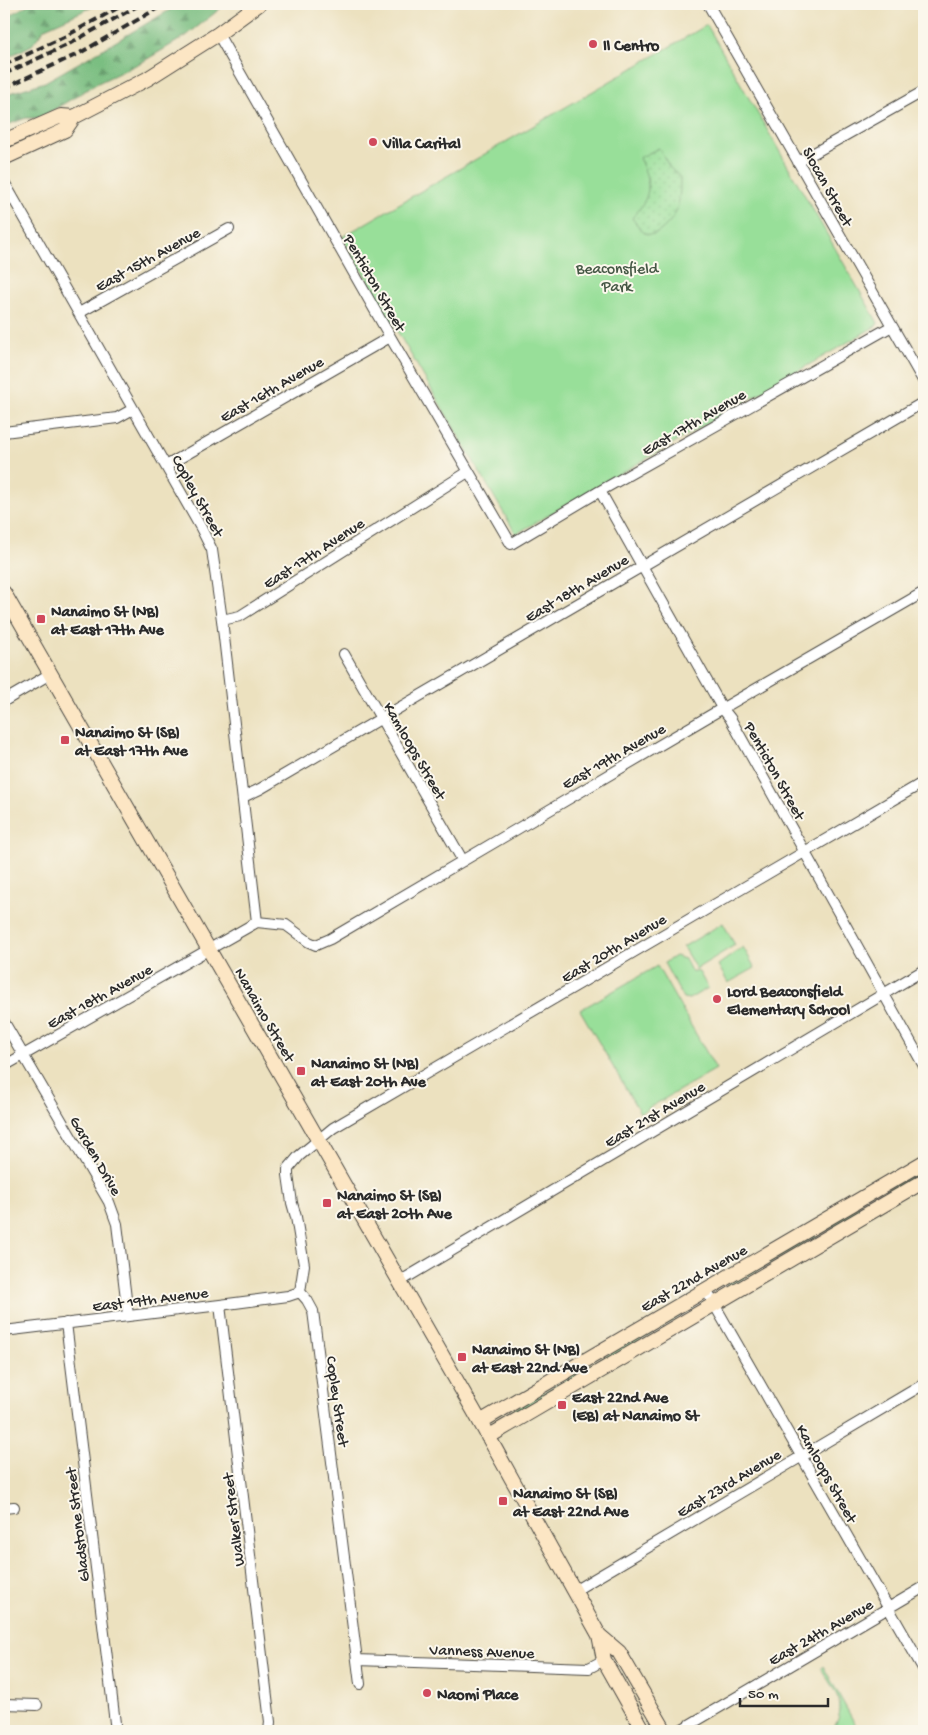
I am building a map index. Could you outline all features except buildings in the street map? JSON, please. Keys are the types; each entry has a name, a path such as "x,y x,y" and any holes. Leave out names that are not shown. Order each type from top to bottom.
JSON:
{"main road":[{"path":"4,158 65,130 74,117 147,79 218,34 258,4"},
{"path":"4,141 61,116 74,117"},
{"name":"Nanaimo Street","path":"4,593 480,1422 599,1636 604,1660 644,1731"},
{"name":"East 22nd Avenue","path":"480,1422 924,1162"},
{"name":"East 22nd Avenue","path":"488,1437 924,1181"},
{"name":"Nanaimo Street","path":"599,1636 619,1652 665,1731"}],"street":[{"name":"Slocan Street","path":"712,5 798,162 924,382"},
{"name":"Penticton Street","path":"218,34 390,337 511,544"},
{"path":"798,162 924,91"},
{"name":"Copley Street","path":"4,182 202,528 212,550 222,620 257,922"},
{"name":"East 15th Avenue","path":"79,313 229,229"},
{"name":"East 17th Avenue","path":"511,544 600,491 892,326"},
{"name":"East 16th Avenue","path":"166,466 390,337"},
{"name":"East 18th Avenue","path":"243,797 382,719 642,565 924,402"},
{"path":"4,432 118,418 134,409"},
{"name":"East 17th Avenue","path":"222,620 240,616 468,472"},
{"name":"Penticton Street","path":"600,491 722,708 730,718 924,1066"},
{"name":"East 19th Avenue","path":"257,922 286,925 316,945 330,939 722,708 924,592"},
{"name":"Kamloops Street","path":"344,654 463,861"},
{"path":"4,701 50,674"},
{"name":"East 20th Avenue","path":"318,1141 333,1128 924,782"},
{"path":"208,950 257,922"},
{"name":"East 18th Avenue","path":"4,1066 208,950"},
{"name":"East 21st Avenue","path":"399,1282 924,970"},
{"name":"Garden Drive","path":"4,1022 108,1202 117,1224 128,1315"},
{"path":"300,1292 304,1265 288,1175 291,1165 318,1141"},
{"name":"Kamloops Street","path":"706,1290 924,1670"},
{"name":"Copley Street","path":"300,1292 308,1300 312,1311 360,1684"},
{"name":"East 19th Avenue","path":"4,1331 220,1305 288,1296 300,1292"},
{"name":"Walker Street","path":"220,1305 270,1722 269,1731"},
{"name":"Gladstone Street","path":"66,1323 115,1723"},
{"name":"East 23rd Avenue","path":"574,1591 924,1384"},
{"name":"East 24th Avenue","path":"679,1731 924,1587"},
{"name":"Vanness Avenue","path":"357,1660 589,1668 604,1660"},
{"path":"4,1704 37,1705"}],"green space":[{"path":"29,4 99,4 45,28 32,45 4,59 4,19"},
{"path":"180,4 226,4 186,36 144,61 98,83 40,118 26,118 4,126 4,95 45,82"},
{"name":"Beaconsfield Park","path":"707,25 878,323 876,326 516,534 342,237"},
{"path":"659,148 670,168 680,177 680,193 678,207 672,219 657,233 649,234 642,231 632,218 643,203 648,190 646,175 639,158"},
{"path":"723,923 735,945 696,969 683,947"},
{"path":"743,947 755,968 728,983 718,965"},
{"path":"675,956 685,959 691,971 699,972 708,988 689,999 683,998 664,963"},
{"path":"657,966 716,1069 640,1113 580,1010"},
{"path":"924,1167 924,1175 726,1289 726,1284"},
{"path":"693,1305 695,1308 508,1417 508,1413"},
{"path":"823,1666 859,1731 832,1731 837,1722 840,1706 835,1692 821,1668"}],"railway":[{"path":"4,65 66,36 125,4"},
{"path":"4,74 67,45 141,4"},
{"path":"4,88 80,53 165,4"}],"place":[{"name":"Il Centro","path":"593,44"},
{"name":"Villa Carital","path":"373,142"},
{"name":"Nanaimo St (NB) at East 17th Ave","path":"41,619"},
{"name":"Nanaimo St (SB) at East 17th Ave","path":"65,740"},
{"name":"Lord Beaconsfield Elementary School","path":"717,999"},
{"name":"Nanaimo St (NB) at East 20th Ave","path":"301,1071"},
{"name":"Nanaimo St (SB) at East 20th Ave","path":"327,1203"},
{"name":"Nanaimo St (NB) at East 22nd Ave","path":"462,1357"},
{"name":"East 22nd Ave (EB) at Nanaimo St","path":"562,1405"},
{"name":"Nanaimo St (SB) at East 22nd Ave","path":"503,1501"},
{"name":"Naomi Place","path":"427,1693"}]}
